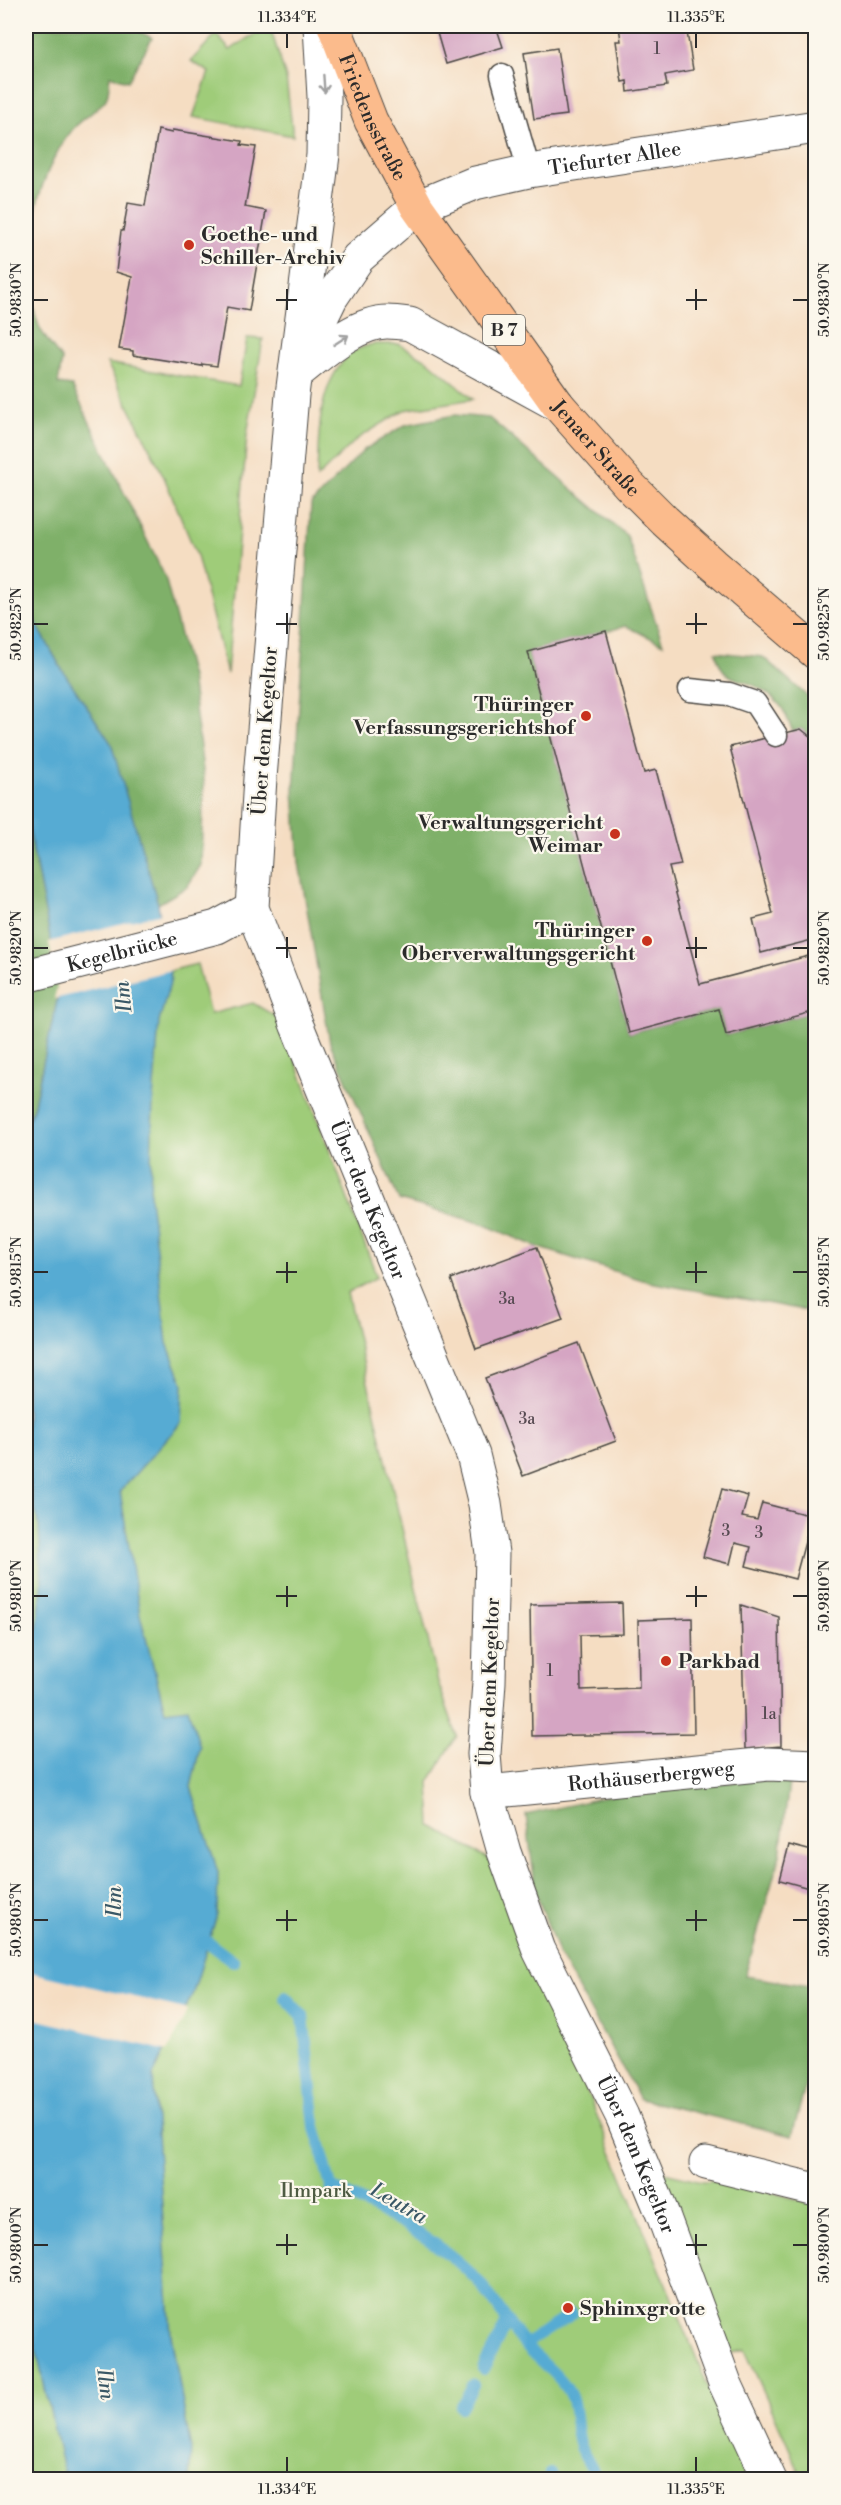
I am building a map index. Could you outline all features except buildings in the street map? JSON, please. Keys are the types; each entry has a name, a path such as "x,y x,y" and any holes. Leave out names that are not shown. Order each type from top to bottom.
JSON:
{"main road":[{"name":"Friedensstraße","path":"334,26 371,121 417,207"},
{"name":"Jenaer Straße","path":"417,207 558,405 628,485 712,564 816,653"}],"street":[{"name":"Über dem Kegeltor","path":"320,26 324,97 323,155 294,375 261,766 252,908 297,1026 473,1455 485,1504 492,1553 489,1683 484,1754 487,1792 504,1852 539,1950 622,2116 663,2216 725,2383 770,2480"},
{"name":"Tiefurter Allee","path":"417,207 475,183 529,171 816,127"},
{"name":"Über dem Kegeltor","path":"294,375 331,298 358,258 417,207"},
{"path":"294,375 344,338 367,327 385,322 410,324 558,405"},
{"name":"Kegelbrücke","path":"26,976 217,927 252,908"},
{"name":"Rothäuserbergweg","path":"487,1792 768,1764 816,1766"},
{"path":"706,2163 816,2190"}],"lane":[{"path":"502,75 529,171"},
{"path":"690,690 729,694 755,704 776,735"}],"green space":[{"path":"26,26 136,26 135,29 152,38 128,81 110,76 108,94 104,102 73,129 59,149 39,197 33,224 29,278 39,326 62,360 58,384 72,386 165,577 191,677 204,778 201,865 187,887 158,904 138,837 61,668 26,605"},
{"path":"270,27 286,78 293,136 193,117 209,72 191,61 216,34 230,50"},
{"path":"247,338 263,339 247,435 227,674 197,556 164,477 107,363 239,386"},
{"path":"373,344 399,344 427,360 473,399 404,410 357,439 317,478 319,428 325,395 331,380 351,353"},
{"path":"454,415 489,418 627,536 663,644 626,626 528,652 629,1033 719,1009 726,1035 815,1011 815,1312 649,1282 537,1247 480,1223 399,1200 330,1043 299,863 294,791 311,504 365,449 405,425"},
{"path":"716,652 763,657 815,703 815,741 801,729 793,731 782,708 766,692 726,673 722,669"},
{"path":"26,814 60,988 33,1109 26,1125"},
{"name":"Ilmpark","path":"197,964 210,1014 253,1003 280,1019 377,1277 347,1293 438,1682 457,1736 429,1782 431,1826 499,1865 524,1952 577,2067 746,2479 26,2479 26,1007"},
{"path":"753,1780 789,1783 780,1855 745,1976 815,1987 815,2050 792,2136 640,2099 559,1955 536,1893 526,1815 636,1790"},
{"path":"660,2171 702,2181 724,2180 815,2204 815,2479 803,2479 745,2350 730,2354"}],"water":[{"name":"Ilm","path":"26,605 61,668 111,743 158,904 171,979 159,1022 153,1100 150,1197 167,1343 183,1384 181,1423 120,1491 140,1615 165,1711 188,1708 200,1747 191,1787 218,1872 217,1915 193,1993 153,2076 171,2335 191,2450 189,2479 65,2479 26,2303 26,1720 42,1588 39,1527 26,1469 26,1125 33,1109 60,988 26,814"}],"pier":[{"path":"162,913 172,970 54,999 57,988 49,942"},
{"path":"26,1971 188,2010 168,2051 26,2017"}],"waterway":[{"name":"Leutra","path":"197,1934 234,1962"},
{"name":"Leutra","path":"285,1997 303,2016 315,2126 331,2187 389,2216 427,2239 462,2265 477,2280 526,2346 568,2390 573,2403 580,2447 596,2480"},
{"name":"Leutra","path":"525,2344 572,2314"},
{"name":"Leutra","path":"483,2369 507,2322"},
{"name":"Leutra","path":"461,2407 473,2385"},
{"path":"550,2473 552,2480"}],"place":[{"name":"Goethe- und Schiller-Archiv","path":"189,245"},
{"name":"Thüringer Verfassungsgerichtshof","path":"586,716"},
{"name":"Verwaltungsgericht Weimar","path":"615,834"},
{"name":"Thüringer Oberverwaltungsgericht","path":"647,941"},
{"name":"Parkbad","path":"666,1661"},
{"name":"Sphinxgrotte","path":"568,2308"}]}
